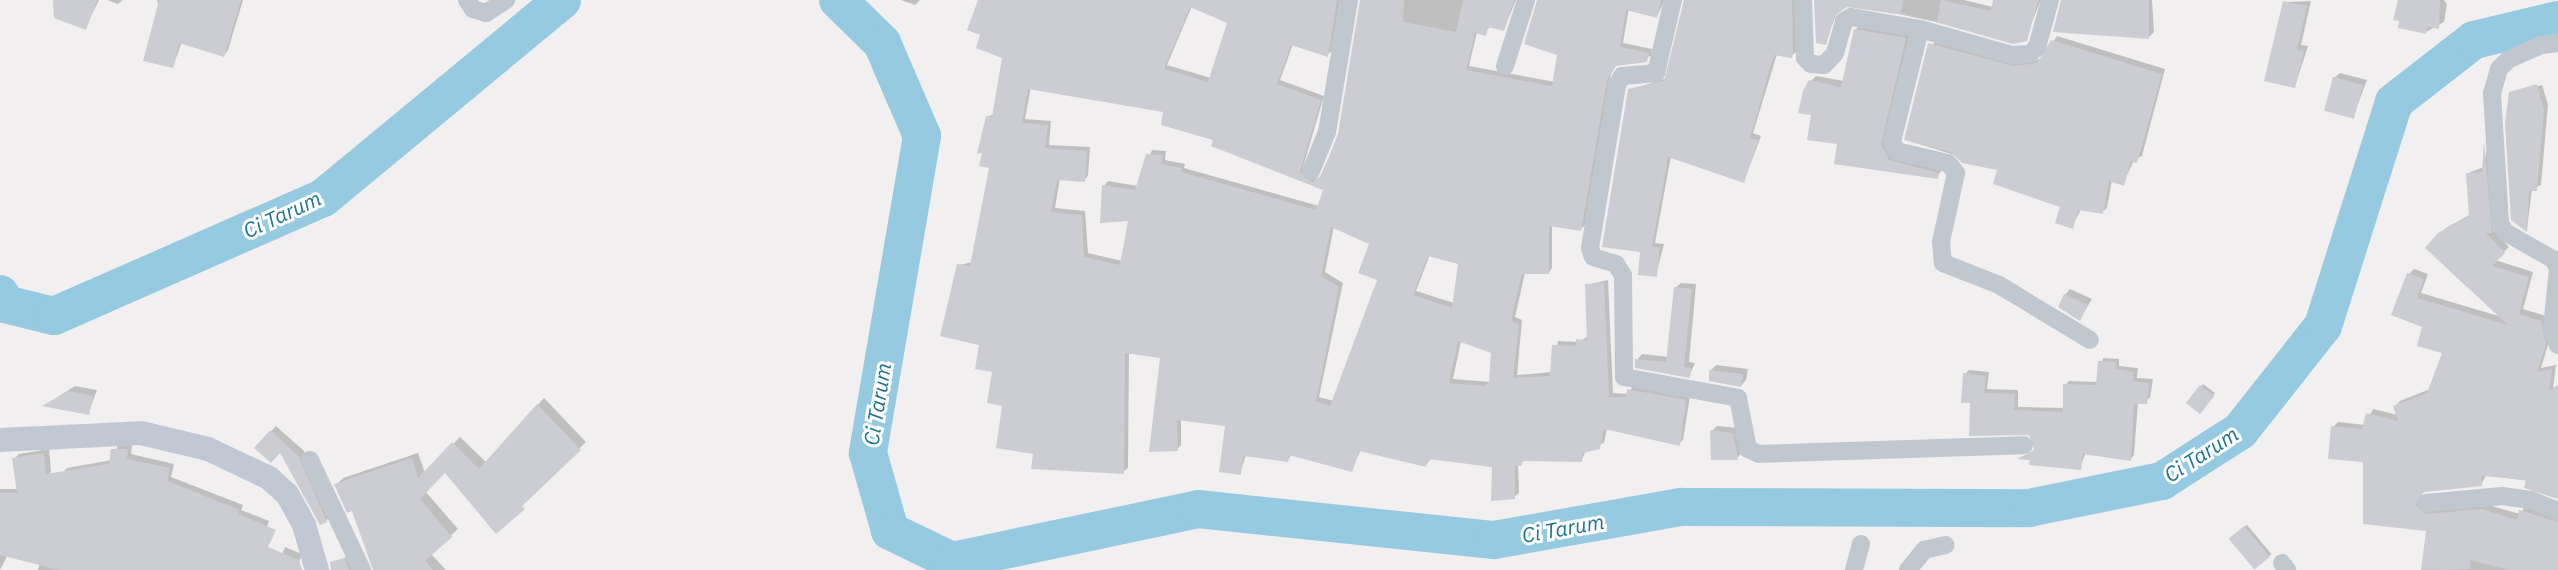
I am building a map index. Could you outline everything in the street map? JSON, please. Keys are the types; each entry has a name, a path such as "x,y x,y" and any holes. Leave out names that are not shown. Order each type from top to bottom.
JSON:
{"main road":[{"path":"0,440 141,433 208,449 270,478 287,494 304,525 317,570"}],"street":[{"path":"467,0 473,9 486,13 506,0"},
{"path":"1311,171 1327,132 1349,0"},
{"path":"1505,66 1526,0"},
{"path":"1673,0 1656,73 1622,76 1617,85 1590,248 1593,257 1616,264 1622,271 1624,377 1738,398 1748,449 1759,454 2024,445"},
{"path":"1804,0 1804,56 1811,64 1831,62 1844,21 1851,17 1920,29 2012,55 2030,54 2037,47 2050,0"},
{"path":"1920,29 1892,141 1896,151 1948,163 1956,173 1941,242 1943,263 1998,285 2090,340"},
{"path":"2558,43 2542,45 2508,60 2499,69 2492,93 2500,223 2505,232 2554,260 2558,269 2552,328 2558,345"},
{"path":"310,460 362,570"},
{"path":"2426,503 2510,496 2558,511"},
{"path":"1854,570 1861,544"},
{"path":"1908,570 1924,550 1945,545"}],"building":[{"path":"53,0 97,0 86,30 54,18"},
{"path":"159,0 241,0 224,57 179,43 173,68 143,61"},
{"path":"978,0 1337,0 1328,57 1291,45 1277,84 1321,100 1300,172 1312,182 1322,175 1338,134 1360,0 1404,0 1403,22 1456,32 1463,0 1514,0 1504,31 1488,27 1486,36 1475,33 1466,70 1552,86 1557,55 1524,44 1537,0 1661,0 1657,18 1626,10 1620,47 1649,53 1647,62 1616,66 1607,80 1581,231 1549,226 1549,274 1522,274 1511,321 1519,325 1513,378 1550,376 1552,345 1576,346 1576,339 1587,340 1585,284 1604,283 1609,397 1626,397 1627,389 1686,400 1680,446 1604,429 1600,449 1583,453 1582,462 1522,461 1522,466 1515,466 1515,499 1491,501 1492,467 1428,459 1426,467 1359,451 1352,472 1289,455 1288,462 1243,456 1241,475 1219,472 1225,426 1177,420 1178,451 1149,452 1160,358 1125,353 1124,474 1031,469 1033,454 996,448 1002,406 987,403 992,372 975,369 979,345 940,336 957,264 970,266 989,168 979,166 982,153 977,154 986,116 992,117 1002,58 976,48 980,35 967,30","holes":["1190,7 1227,23 1208,82 1164,69","1028,89 1163,112 1161,125 1213,140 1211,146 1323,190 1316,210 1181,172 1182,168 1161,164 1163,155 1146,154 1135,190 1102,185 1100,223 1128,221 1120,265 1084,257 1082,215 1051,212 1057,180 1085,182 1087,151 1045,148 1048,125 1022,123","1331,227 1369,244 1358,273 1377,280 1330,406 1316,401 1339,287 1321,276","1428,256 1458,264 1452,308 1413,295","1458,341 1491,353 1489,382 1485,386 1449,383"]},
{"path":"1684,0 1792,0 1792,58 1774,55 1750,138 1758,140 1744,183 1668,157 1652,247 1660,247 1657,277 1638,275 1640,252 1602,247 1628,89 1664,81"},
{"path":"1814,0 1903,0 1901,13 1918,17 1846,7 1834,17 1826,45 1816,43"},
{"path":"1941,0 1991,11 1993,0 2038,0 2027,41 2013,44 1925,19 1937,21"},
{"path":"2061,0 2149,0 2149,39 2053,32"},
{"path":"2398,0 2440,0 2439,29 2427,27 2426,34 2398,28 2399,21 2393,20"},
{"path":"2283,1 2307,6 2297,50 2304,51 2295,88 2264,81"},
{"path":"1854,29 1906,38 1881,144 1889,160 1939,173 1938,179 1834,164 1837,144 1807,140 1811,115 1798,113 1803,91 1809,80 1841,87"},
{"path":"2051,40 2162,74 2137,163 2131,161 2124,186 2109,181 2103,214 2078,210 2073,229 2055,223 2060,207 1993,184 1997,170 1962,163 1951,152 1904,140 1928,43 2013,66 2037,63"},
{"path":"2333,77 2363,85 2354,119 2324,111"},
{"path":"2537,84 2544,110 2537,191 2529,191 2527,232 2511,220 2505,123 2509,92"},
{"path":"2484,141 2492,233 2486,233 2505,253 2492,266 2529,277 2519,314 2541,321 2546,345 2537,372 2552,369 2549,391 2558,385 2558,499 2524,488 2526,480 2482,476 2482,486 2424,492 2415,505 2426,514 2482,509 2517,520 2519,510 2558,522 2558,570 2510,570 2470,560 2470,569 2421,570 2426,531 2363,524 2363,462 2328,459 2331,426 2362,429 2366,413 2398,421 2393,406 2427,393 2442,353 2417,346 2422,327 2391,315 2407,273 2424,279 2417,298 2508,325 2425,248 2438,233 2469,216 2466,173 2482,172"},
{"path":"1674,287 1692,289 1684,367 1691,368 1690,378 1635,368 1635,359 1666,362"},
{"path":"2064,294 2088,305 2080,321 2058,307"},
{"path":"2098,361 2116,362 2116,369 2134,372 2133,381 2149,383 2147,404 2134,404 2131,461 2083,454 2081,470 2029,465 2030,460 2017,459 2034,450 2029,435 1969,436 1970,403 1961,403 1963,373 1986,376 1984,393 2015,394 2014,410 2063,412 2063,384 2096,385"},
{"path":"1709,370 1743,374 1741,387 1709,381"},
{"path":"2200,385 2214,396 2200,414 2186,403"},
{"path":"69,391 93,396 89,415 42,406"},
{"path":"537,404 581,450 522,506 525,509 496,534 445,473 420,499 452,537 425,561 433,570 373,570 352,511 347,513 334,484 412,458 418,478 452,442 479,469"},
{"path":"270,430 299,457 327,522 320,525 280,453 271,463 254,448"},
{"path":"1710,430 1733,433 1738,460 1711,460"},
{"path":"111,449 128,449 127,459 170,468 167,481 240,510 238,514 276,530 268,547 299,560 302,570 59,570 0,555 0,493 17,493 12,458 44,453 46,474 109,464"},
{"path":"2244,526 2270,557 2254,569 2229,539"},
{"path":"344,558 349,570 331,570 330,562"}],"waterway":[{"name":"Ci Tarum","path":"0,294 5,304 54,316 323,198 562,0"},
{"name":"Ci Tarum","path":"838,0 882,43 922,136 868,453 890,531 952,561 1198,509 1494,540 1682,507 2029,508 2162,481 2240,431 2323,326 2394,102 2474,40 2558,20"}]}
